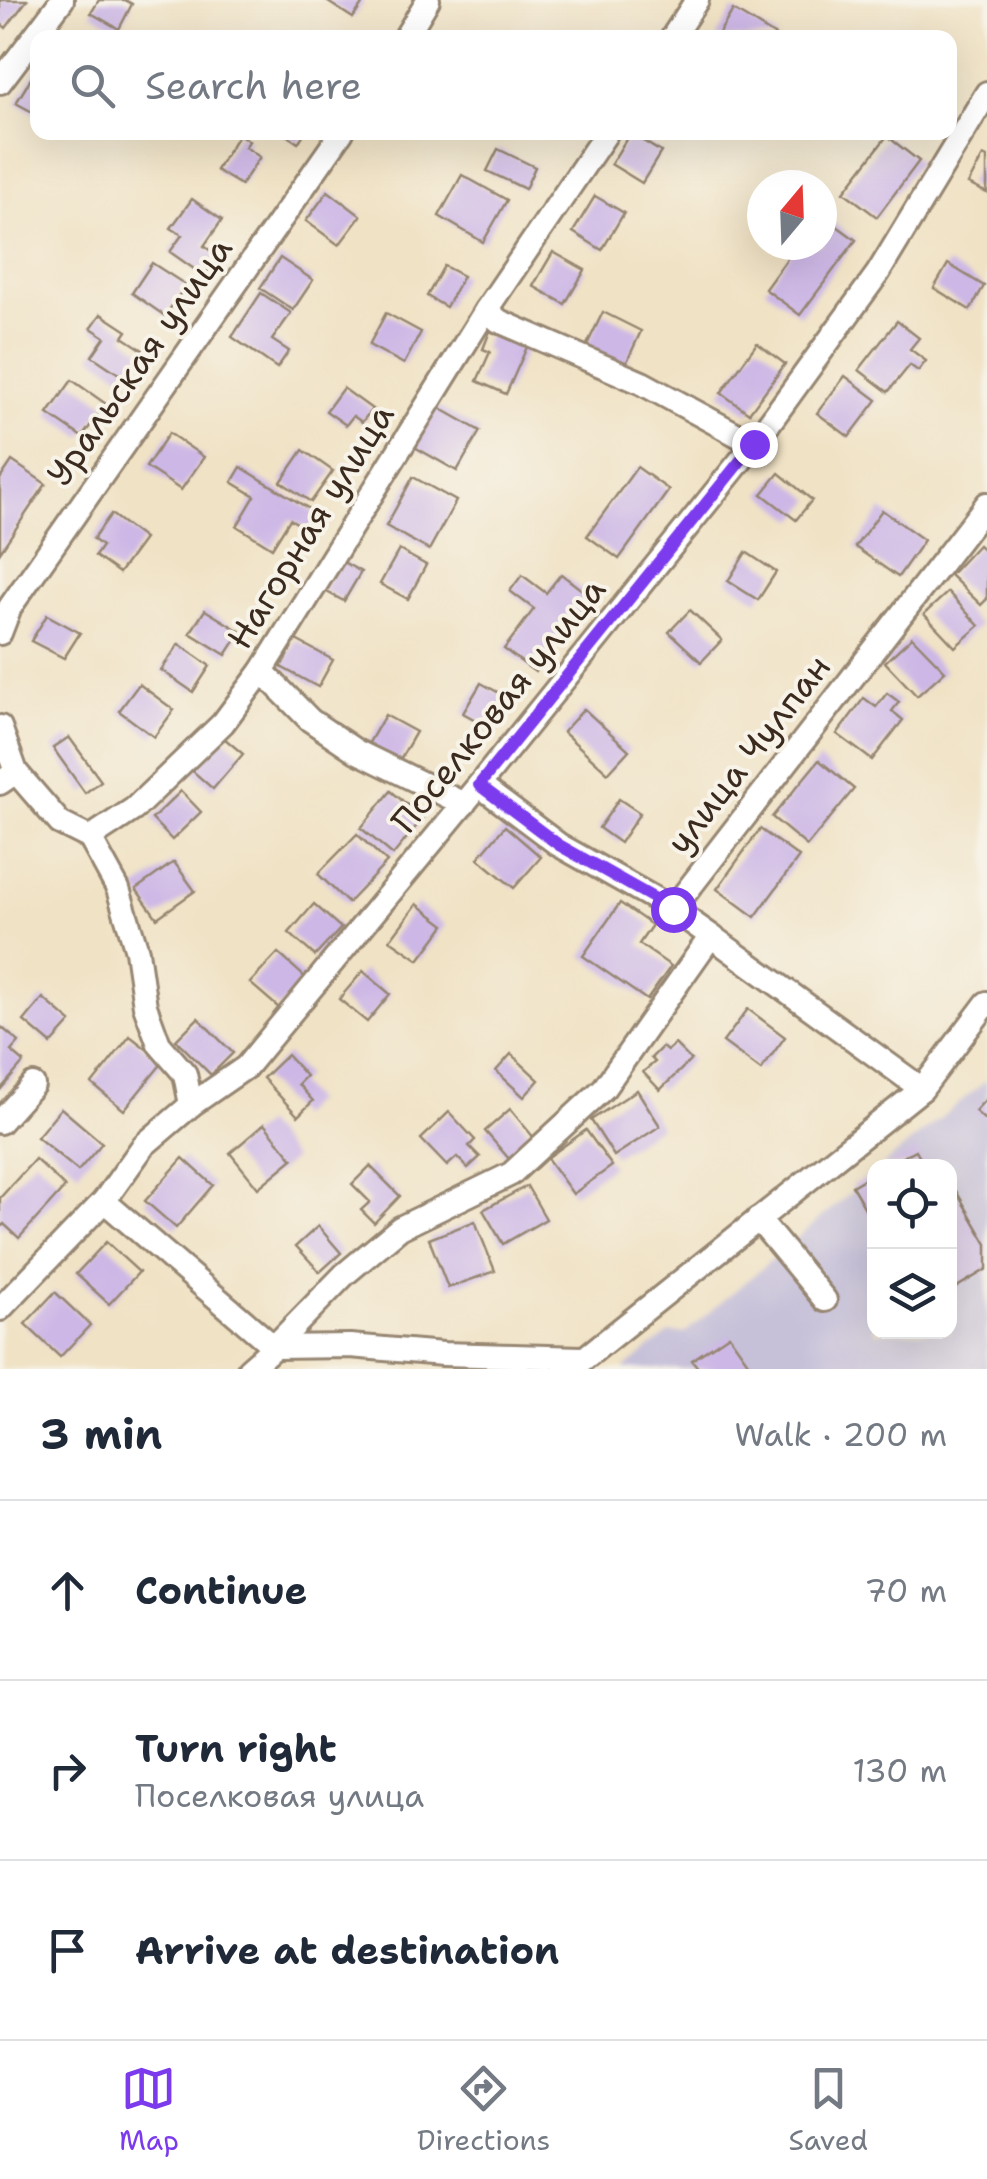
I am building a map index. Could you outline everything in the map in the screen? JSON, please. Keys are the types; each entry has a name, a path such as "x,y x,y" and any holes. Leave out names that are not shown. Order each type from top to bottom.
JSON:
{"street":[{"path":"39,30 62,0"},
{"path":"410,30 428,0"},
{"path":"677,30 697,0"},
{"path":"0,82 30,42"},
{"name":"Поселковая улица","path":"0,1309 104,1201 144,1146 191,1105 246,1066 464,804 754,444 878,273 987,92"},
{"path":"966,128 987,142"},
{"name":"Уральская улица","path":"0,633 10,607 336,140"},
{"name":"Нагорная улица","path":"90,838 134,809 223,722 262,672 486,310 602,140"},
{"path":"486,310 499,321 642,382 754,444"},
{"name":"улица Чулпан","path":"922,1089 673,909 987,504"},
{"path":"262,672 310,720 356,751 464,804"},
{"path":"0,727 8,777 60,823 90,838 118,889 137,951 146,1006 159,1044 185,1074 191,1105"},
{"path":"479,785 559,845 673,909"},
{"path":"249,1369 345,1274 400,1228 511,1174 604,1088 711,936"},
{"path":"104,1201 274,1347 350,1346 577,1364 922,1089 987,1003"},
{"path":"0,1122 33,1084"},
{"path":"758,1219 825,1300"}],"shaded area":[{"path":"987,1080 987,1369 624,1369 669,1333 685,1333 867,1179 867,1339 957,1339 957,1159 891,1159"}],"building":[{"path":"0,0 27,0 6,28 0,23"},
{"path":"99,0 125,0 132,4 119,29 91,13"},
{"path":"325,0 365,0 353,18"},
{"path":"733,10 766,30 721,30"},
{"path":"30,80 30,111 16,103"},
{"path":"235,140 248,140 245,147 260,157 241,185 216,170"},
{"path":"626,140 641,140 661,152 642,183 611,164"},
{"path":"884,140 892,140 919,161 877,217 844,192"},
{"path":"498,149 535,167 525,189 487,171"},
{"path":"983,156 987,158 987,193 968,184"},
{"path":"462,175 507,200 483,242 439,216"},
{"path":"328,191 361,216 339,245 306,221"},
{"path":"595,196 624,213 602,250 573,232"},
{"path":"192,199 222,220 204,246 218,256 204,276 170,252 182,235 171,228"},
{"path":"837,226 856,240 800,315 765,289 786,260 837,260"},
{"path":"553,252 585,270 565,304 533,286"},
{"path":"280,258 313,280 293,310 260,288"},
{"path":"152,263 186,285 165,316 132,293"},
{"path":"948,264 984,286 970,310 934,288"},
{"path":"444,266 463,276 446,307 427,296"},
{"path":"261,293 291,313 272,340 289,351 277,368 232,337"},
{"path":"603,312 641,331 624,368 585,349"},
{"path":"386,313 421,332 404,364 369,345"},
{"path":"101,314 127,331 123,337 143,350 125,378 92,356 105,337 91,328"},
{"path":"897,321 919,338 910,349 926,361 918,371 910,365 888,392 859,370"},
{"path":"490,331 527,347 506,394 477,381 490,352 483,349"},
{"path":"757,343 785,364 749,413 721,393"},
{"path":"845,376 877,400 849,437 817,413"},
{"path":"72,380 106,404 82,437 48,414"},
{"path":"343,388 372,409 362,422 353,416 346,425 326,411"},
{"path":"436,406 480,431 457,471 413,446"},
{"path":"169,433 204,457 181,490 146,467"},
{"path":"303,450 333,471 311,502 281,482"},
{"path":"12,461 46,484 0,552 0,479"},
{"path":"241,467 319,515 310,531 290,519 272,548 237,526 255,496 232,482"},
{"path":"637,467 669,490 619,559 587,536"},
{"path":"779,473 812,500 796,520 762,494"},
{"path":"413,477 456,501 429,550 386,526"},
{"path":"882,510 924,540 898,577 855,547"},
{"path":"111,514 144,539 119,573 95,556 102,546 93,539"},
{"path":"978,545 987,553 987,599 981,605 950,575"},
{"path":"399,550 426,565 408,599 380,584"},
{"path":"746,552 776,572 758,600 728,581"},
{"path":"340,560 361,572 344,601 323,590"},
{"path":"561,574 591,597 535,672 504,649 534,609 510,591 522,575 546,593"},
{"path":"948,592 979,626 955,647 924,614"},
{"path":"205,610 241,632 226,655 190,633"},
{"path":"690,610 722,640 701,662 669,632"},
{"path":"47,615 80,633 64,658 31,641"},
{"path":"912,637 945,671 917,696 885,662"},
{"path":"296,640 333,660 318,687 281,667"},
{"path":"179,644 210,666 193,692 161,670"},
{"path":"481,683 510,699 492,729 463,713"},
{"path":"139,684 174,710 154,737 119,711"},
{"path":"887,693 899,702 892,711 903,720 872,760 837,734 864,698 876,707"},
{"path":"584,709 629,750 608,773 563,732"},
{"path":"385,715 416,732 398,763 367,746"},
{"path":"218,733 243,754 213,789 188,767"},
{"path":"69,737 101,781 85,793 53,748"},
{"path":"819,760 854,789 807,846 772,817"},
{"path":"181,791 201,812 172,840 152,819"},
{"path":"391,791 423,818 393,855 361,828"},
{"path":"619,799 640,813 620,843 599,828"},
{"path":"505,826 541,857 514,888 478,858"},
{"path":"760,829 799,857 755,917 717,889"},
{"path":"357,834 387,862 348,903 318,874"},
{"path":"174,862 195,891 157,918 136,889"},
{"path":"620,903 652,925 639,944 671,966 647,1000 583,956"},
{"path":"314,904 341,928 315,956 289,933"},
{"path":"417,904 445,925 419,960 390,940"},
{"path":"278,953 306,978 279,1008 250,983"},
{"path":"363,971 390,994 367,1022 339,999"},
{"path":"43,998 71,1022 51,1044 24,1021"},
{"path":"748,1009 785,1037 761,1070 723,1042"},
{"path":"198,1018 233,1053 211,1075 176,1040"},
{"path":"0,1026 19,1042 11,1051 24,1062 0,1090"},
{"path":"130,1036 163,1062 124,1110 92,1084"},
{"path":"675,1044 691,1060 660,1090 643,1072 655,1062 651,1058 662,1047 667,1051"},
{"path":"511,1054 539,1080 524,1097 496,1071"},
{"path":"287,1055 306,1076 298,1084 313,1101 298,1116 263,1078"},
{"path":"637,1090 660,1126 614,1156 591,1120"},
{"path":"987,1098 987,1122 975,1111"},
{"path":"61,1108 102,1143 78,1171 37,1137"},
{"path":"510,1109 535,1139 510,1160 485,1131"},
{"path":"449,1112 475,1140 469,1146 480,1157 468,1168 457,1157 447,1166 421,1139"},
{"path":"264,1124 293,1159 258,1188 230,1153"},
{"path":"586,1130 612,1166 573,1194 547,1158"},
{"path":"916,1150 921,1159 899,1159"},
{"path":"183,1158 213,1185 176,1228 145,1201"},
{"path":"35,1159 65,1187 19,1238 4,1224 0,1228 0,1198"},
{"path":"370,1166 400,1196 374,1223 361,1210 370,1202 352,1184"},
{"path":"867,1177 867,1212 852,1186"},
{"path":"527,1186 546,1219 503,1244 483,1210"},
{"path":"957,1193 987,1244 987,1269 957,1287"},
{"path":"475,1221 495,1271 448,1288 429,1239"},
{"path":"318,1226 341,1253 320,1272 296,1246"},
{"path":"106,1242 139,1272 109,1304 76,1274"},
{"path":"55,1292 90,1325 60,1357 25,1324"},
{"path":"729,1335 753,1369 699,1369 692,1360"}],"route":[{"path":"673,909 559,845 479,785 754,444"}]}
